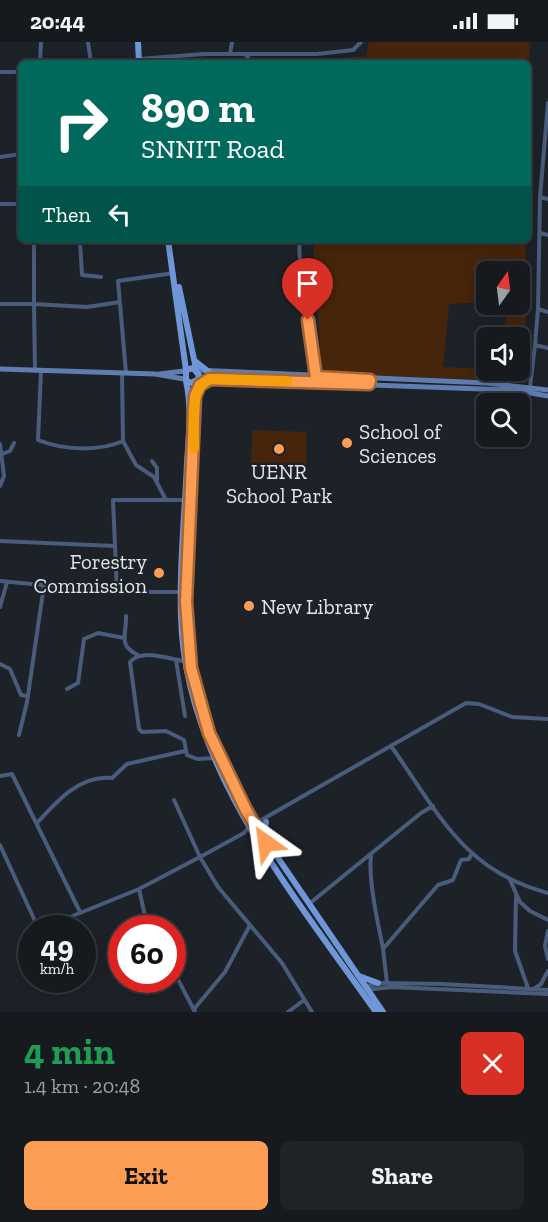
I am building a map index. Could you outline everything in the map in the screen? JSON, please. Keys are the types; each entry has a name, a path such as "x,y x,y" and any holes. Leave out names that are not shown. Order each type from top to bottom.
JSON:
{"main road":[{"path":"138,42 139,60"},
{"path":"169,243 197,380 189,482 185,500 181,592 184,661 197,715 253,828 382,1012"},
{"path":"175,276 189,408 186,602 189,653 195,690 213,750"},
{"path":"193,359 208,375 196,391"},
{"path":"185,375 196,369"},
{"path":"185,375 191,383 197,380"},
{"path":"217,758 246,810 253,828 266,843 357,975 376,1012"},
{"path":"246,810 265,820 266,843"},
{"path":"357,975 377,986 374,999"}],"street":[{"path":"39,60 41,42"},
{"path":"88,42 91,60"},
{"path":"230,54 232,42"},
{"path":"152,60 230,54 317,54 353,50 361,42"},
{"path":"246,54 250,60"},
{"path":"0,72 18,72"},
{"path":"530,387 538,309 540,197 546,157 548,103"},
{"path":"0,157 18,154"},
{"path":"540,197 548,199"},
{"path":"0,204 18,204"},
{"path":"540,233 548,235"},
{"path":"34,243 38,440 77,448 112,445 123,441"},
{"path":"79,243 82,275 100,277"},
{"path":"299,243 301,284 316,377"},
{"path":"540,266 548,268"},
{"path":"157,481 136,465 123,441 124,373 118,281 175,276"},
{"path":"0,304 87,308 120,302"},
{"path":"538,309 548,312"},
{"path":"535,345 548,348"},
{"path":"0,369 185,375"},
{"path":"196,369 208,375 530,387 548,390"},
{"path":"197,380 208,375 316,377 370,382"},
{"path":"377,382 513,390 548,396"},
{"path":"2,454 10,451 14,443"},
{"path":"0,444 4,476 0,486"},
{"path":"153,461 157,468 157,481 166,500"},
{"path":"117,592 113,500 185,500"},
{"path":"0,541 115,546"},
{"path":"0,581 117,592 181,592"},
{"path":"0,607 7,582"},
{"path":"19,735 44,585"},
{"path":"126,616 124,638 129,651 138,656 184,661"},
{"path":"67,689 78,682 84,639 98,633 124,638"},
{"path":"138,656 130,662 129,668 139,729 142,732 175,734 183,740 185,751 197,759 217,758"},
{"path":"176,660 185,716"},
{"path":"0,664 10,669 21,695 27,696"},
{"path":"0,845 39,927 43,928 139,889 200,857 466,704 478,704 512,717 548,719"},
{"path":"391,746 471,855 510,879 548,893"},
{"path":"37,823 62,797 94,777 112,778 127,764 185,751"},
{"path":"0,777 12,774 80,912"},
{"path":"174,800 200,857 218,887 282,963 312,1012"},
{"path":"309,905 415,818 433,806"},
{"path":"372,855 369,873 374,885 387,985"},
{"path":"383,949 438,885 453,880 462,860 469,859 471,855"},
{"path":"510,879 516,896 515,951 528,988"},
{"path":"139,889 145,915"},
{"path":"516,896 530,911 548,920"},
{"path":"185,993 194,1011 225,972 250,925"},
{"path":"548,931 544,946 548,959"},
{"path":"534,988 541,984 548,971"},
{"path":"364,989 387,985 534,988 548,992"},
{"path":"387,985 548,992"},
{"path":"288,1012 304,1000"}],"shaded area":[{"path":"369,42 530,42 529,60 317,60 366,56"},
{"path":"313,243 526,243 526,261 476,261 476,303 449,304 443,367 476,368 476,379 322,374"},
{"path":"506,315 525,315 525,327 505,327"},
{"name":"UENR School Park","path":"252,430 307,432 306,468 251,466"}],"slow traffic":[{"path":"194,448 196,391 203,382 208,379 287,381"}],"place":[{"name":"School of Sciences","path":"347,443"},
{"name":"UENR School Park","path":"279,449"},
{"name":"Forestry Commission","path":"159,573"},
{"name":"New Library","path":"249,606"}],"route":[{"path":"266,843 246,810 209,733 195,690 191,668 186,602 195,396 200,385 208,379 369,384 370,380 316,377 308,320"}]}
